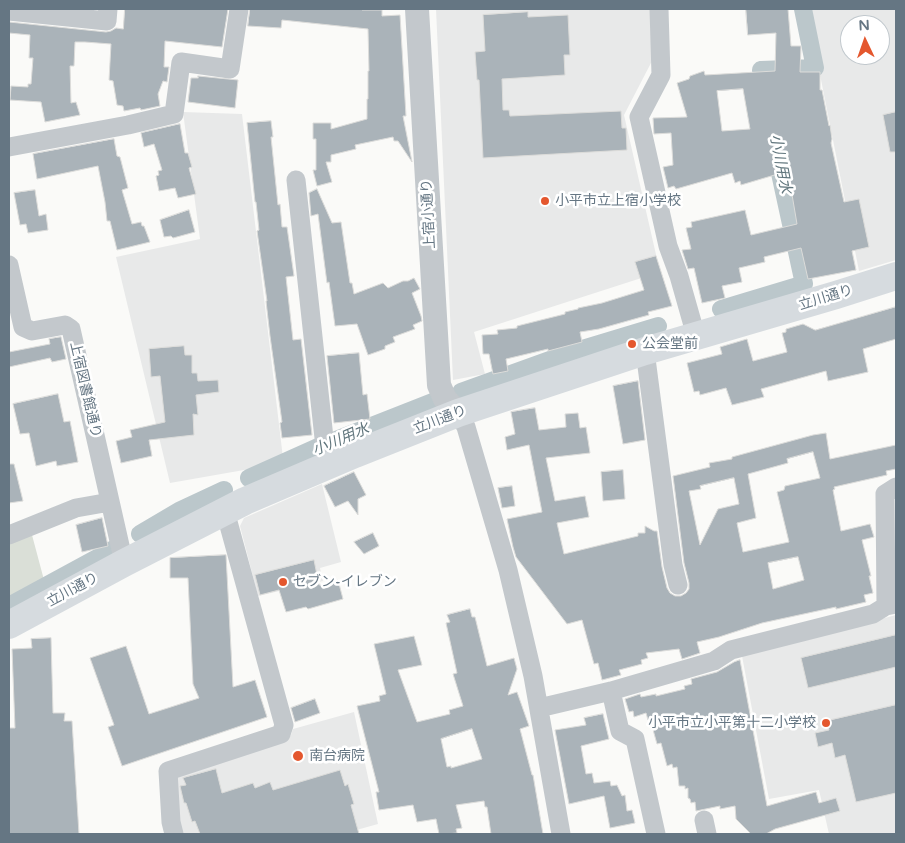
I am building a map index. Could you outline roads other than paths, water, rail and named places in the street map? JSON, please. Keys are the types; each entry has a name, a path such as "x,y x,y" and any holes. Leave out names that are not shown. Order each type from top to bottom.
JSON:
{"main road":[{"name":"立川通り","path":"9,625 225,511 328,450 458,412 645,351 896,276"}],"street":[{"path":"9,11 107,20 108,9"},
{"path":"9,147 128,125 174,114 181,62 230,69 239,9"},
{"name":"上宿小通り","path":"416,9 439,385 445,400 458,412"},
{"path":"659,9 661,75 639,117 668,246 679,276 696,336"},
{"path":"296,180 328,450"},
{"name":"上宿図書館通り","path":"9,265 23,327 32,331 65,325 71,329 124,563"},
{"path":"645,351 673,565 678,585"},
{"path":"458,412 466,427 508,570 539,708 561,834"},
{"path":"539,708 611,691 714,661 732,650 873,614 891,605 885,494 896,487"},
{"path":"9,535 76,508 110,502"},
{"path":"174,834 171,822 168,771 282,734 284,726 225,511"},
{"path":"611,691 620,731 635,739 656,834"}],"waterway":[{"name":"小川用水","path":"765,94 761,70 815,68 803,9"},
{"name":"小川用水","path":"721,309 804,284 775,150"},
{"name":"小川用水","path":"461,392 572,352 658,326"},
{"name":"小川用水","path":"249,478 316,448 433,402"},
{"name":"小川用水","path":"140,534 179,511 224,490"},
{"name":"小川用水","path":"9,606 114,549"}],"place":[{"name":"小平市立上宿小学校","path":"545,201"},
{"name":"公会堂前","path":"632,344"},
{"name":"セブン-イレブン","path":"283,582"},
{"name":"小平市立小平第十二小学校","path":"826,723"},
{"name":"南台病院","path":"298,756"}]}
